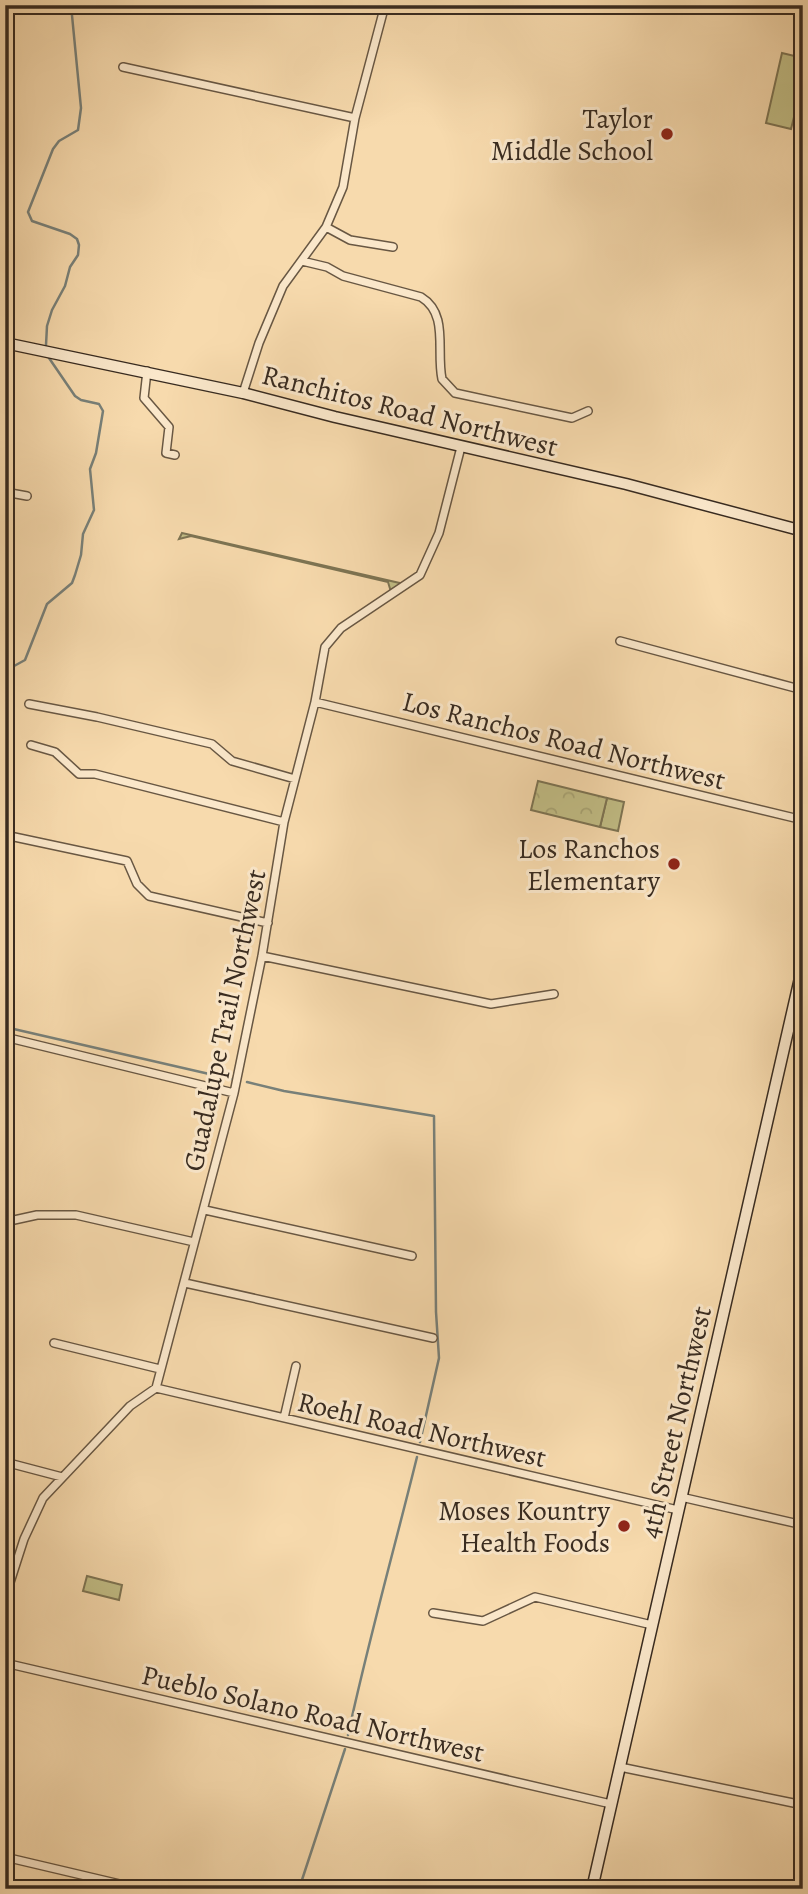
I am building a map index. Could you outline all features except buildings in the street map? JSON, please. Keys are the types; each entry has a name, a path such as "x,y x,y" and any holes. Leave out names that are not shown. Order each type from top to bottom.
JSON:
{"main road":[{"name":"Ranchitos Road Northwest","path":"5,343 243,393 461,447 626,484 803,531"},
{"name":"4th Street Northwest","path":"592,1889 803,966"}],"street":[{"path":"243,393 259,343 283,286 326,227 344,187 355,118 385,5"},
{"path":"123,67 355,118"},
{"path":"326,227 350,240 393,247"},
{"path":"302,261 327,267 343,276 421,297 432,303 438,319 442,379 455,393 572,418 588,411"},
{"path":"147,371 144,398 169,427 166,453 175,455"},
{"name":"Guadalupe Trail Northwest","path":"156,1388 234,1093 262,956 284,822 315,702 325,647 341,628 420,575 439,533 461,447"},
{"path":"5,492 27,496"},
{"path":"620,641 803,690"},
{"name":"Los Ranchos Road Northwest","path":"315,702 803,820"},
{"path":"29,704 212,744 232,761 295,779"},
{"path":"31,745 55,752 79,774 95,774 284,822"},
{"path":"5,835 127,860 137,884 149,896 268,923"},
{"path":"262,956 491,1004 554,994"},
{"path":"5,1037 234,1093"},
{"path":"205,1210 412,1256"},
{"path":"5,1222 37,1215 76,1215 194,1242"},
{"path":"185,1283 433,1338"},
{"path":"54,1343 160,1370"},
{"path":"284,1418 296,1366"},
{"path":"5,1598 24,1539 43,1498 130,1406 156,1388"},
{"name":"Roehl Road Northwest","path":"156,1388 678,1510"},
{"path":"5,1462 62,1477"},
{"path":"681,1497 803,1525"},
{"path":"433,1613 483,1621 535,1597 652,1625"},
{"name":"Pueblo Solano Road Northwest","path":"5,1663 611,1804"},
{"path":"620,1767 803,1805"},
{"path":"5,1857 141,1889"}],"green space":[{"path":"782,53 803,58 803,81 791,129 766,123"},
{"path":"182,533 404,584 391,592 388,582 191,536 179,539"},
{"path":"538,781 607,798 600,827 531,810"},
{"path":"607,798 624,802 618,831 600,827"},
{"path":"87,1576 122,1585 119,1600 83,1591"}],"waterway":[{"path":"46,345 47,326 52,310 65,286 70,267 78,255 79,245 77,239 70,234 32,221 28,212 53,149 59,141 78,130 81,108 71,5"},
{"path":"5,671 25,660 47,604 72,583 81,555 83,534 94,510 90,469 96,453 103,411 99,404 75,396 49,358"},
{"path":"5,1027 231,1079"},
{"path":"247,1082 284,1091 434,1116 439,1358 420,1442"},
{"path":"348,1735 417,1457"},
{"path":"299,1889 345,1749"}],"place":[{"name":"Taylor Middle School","path":"667,134"},
{"name":"Los Ranchos Elementary","path":"674,864"},
{"name":"Moses Kountry Health Foods","path":"624,1526"}]}
